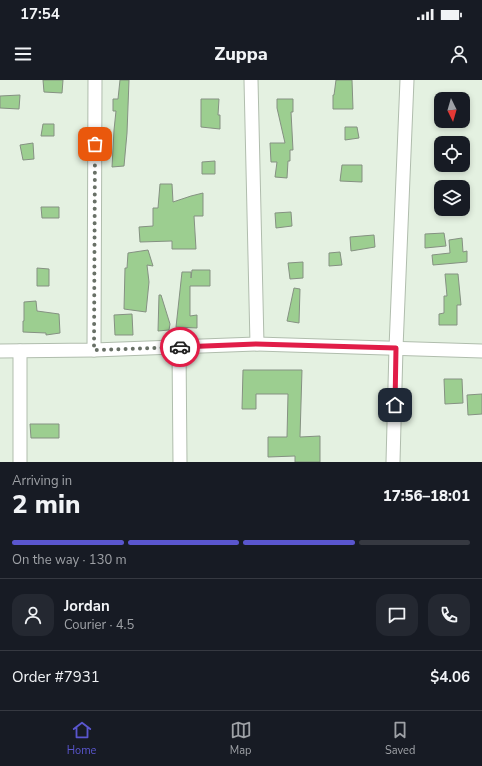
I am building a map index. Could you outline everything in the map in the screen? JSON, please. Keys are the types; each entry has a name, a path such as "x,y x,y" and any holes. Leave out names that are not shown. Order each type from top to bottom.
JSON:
{"street":[{"path":"94,350 95,80"},
{"path":"251,80 256,344"},
{"path":"393,462 396,348 408,80"},
{"path":"0,352 256,344 482,351"},
{"path":"179,347 180,462"},
{"path":"20,352 20,462"}],"building":[{"path":"43,80 63,80 62,93 44,92"},
{"path":"120,80 129,80 124,166 112,167 116,111 113,111 113,99 118,99"},
{"path":"336,80 352,80 353,109 333,109 333,95"},
{"path":"20,95 19,109 0,108 0,96"},
{"path":"201,99 219,99 218,115 220,115 220,129 201,127"},
{"path":"277,99 293,99 293,112 291,112 293,150 290,150 287,178 275,177 277,162 271,162 270,143 285,143 277,108"},
{"path":"43,124 54,124 54,136 41,136"},
{"path":"345,127 357,127 359,138 345,140"},
{"path":"33,143 34,159 23,160 20,145"},
{"path":"215,161 215,174 202,174 202,162"},
{"path":"342,165 362,165 362,182 340,181"},
{"path":"160,184 172,184 173,202 203,193 203,216 194,216 196,249 172,249 172,241 140,242 139,227 153,226 153,208 158,208"},
{"path":"41,207 59,207 59,218 42,218"},
{"path":"291,212 292,226 276,228 275,213"},
{"path":"444,233 446,246 425,248 425,234"},
{"path":"374,235 375,247 351,251 350,237"},
{"path":"462,238 463,252 467,251 467,262 433,265 432,255 450,253 449,240"},
{"path":"148,250 153,266 147,265 149,282 146,312 124,309 125,268 127,268 128,253"},
{"path":"340,252 342,265 329,266 329,253"},
{"path":"303,262 303,278 290,279 288,263"},
{"path":"37,268 49,269 49,286 37,286"},
{"path":"192,270 210,270 210,286 190,286 190,316 197,315 197,328 176,327 182,272 191,272 191,278"},
{"path":"445,274 458,274 461,305 457,305 457,325 439,325 439,314 444,313 444,296 447,296"},
{"path":"294,288 300,289 299,323 287,321"},
{"path":"159,295 161,295 170,324 169,330 158,331"},
{"path":"36,301 37,311 59,314 60,333 46,335 46,333 23,332 24,302"},
{"path":"132,314 133,335 115,335 114,315"},
{"path":"243,370 302,370 300,437 320,436 320,462 295,462 295,456 268,457 268,437 287,437 288,394 256,394 256,409 242,409"},
{"path":"444,379 462,379 463,403 445,404"},
{"path":"482,394 482,414 468,415 467,395"},
{"path":"30,424 59,424 59,438 31,438"}],"way so far":[{"path":"95,144 94,350 180,347"}],"route":[{"path":"180,347 256,344 396,348 395,405"}]}
